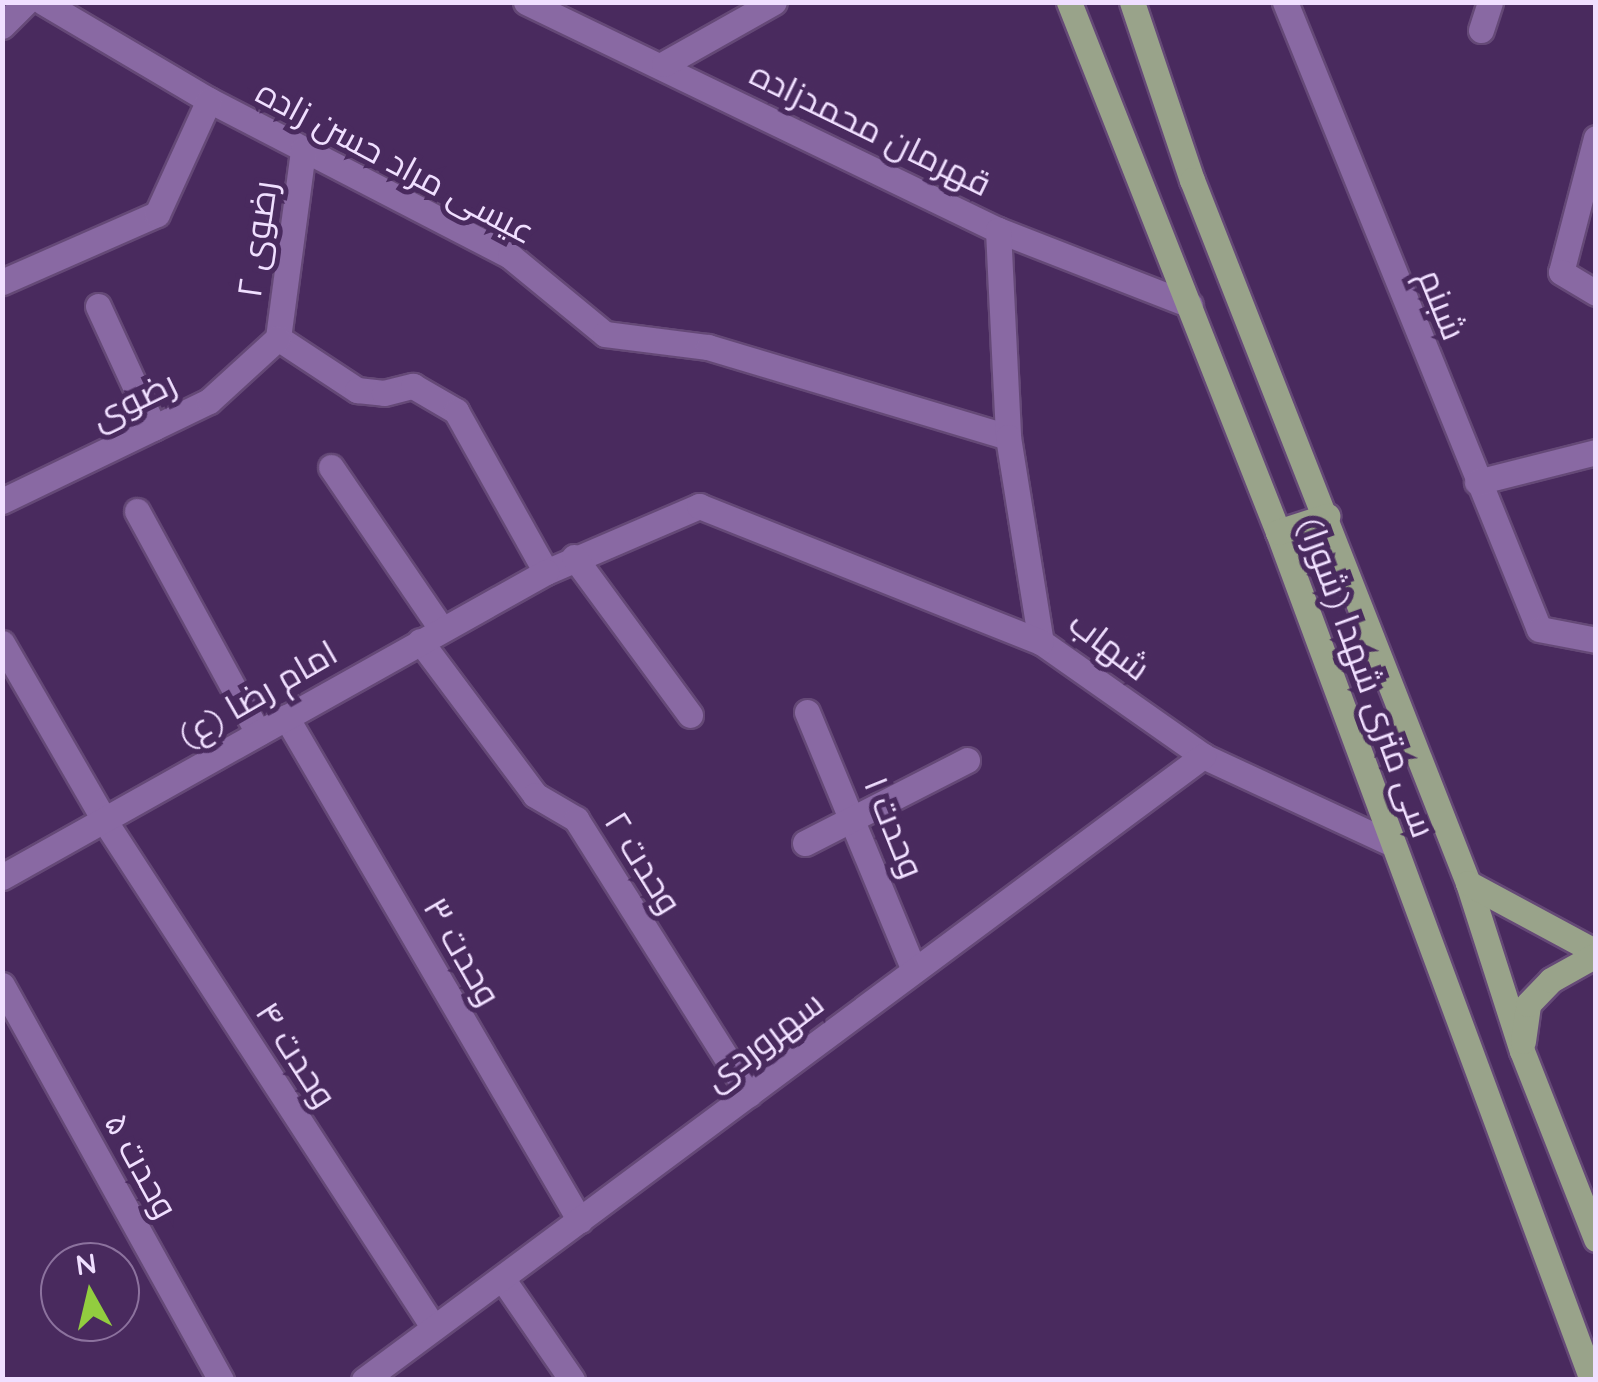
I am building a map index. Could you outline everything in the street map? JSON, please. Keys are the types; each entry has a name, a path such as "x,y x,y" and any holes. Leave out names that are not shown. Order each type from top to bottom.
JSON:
{"main road":[{"name":"سی متری شهدا (شورا)","path":"1068,2 1278,532 1592,1380"},
{"name":"سی متری شهدا (شورا)","path":"1132,2 1192,180 1468,883 1522,1050 1596,1238"},
{"path":"1278,532 1327,516"},
{"path":"1468,883 1596,954"},
{"path":"1522,1050 1528,1004 1551,980 1596,954"}],"street":[{"path":"2,26 26,2"},
{"name":"عیسی مراد حسن زاده","path":"44,2 209,100 510,256 605,334 708,347 1008,437"},
{"name":"قهرمان محمدزاده","path":"526,2 664,64 998,230 1190,305"},
{"path":"664,64 774,2"},
{"name":"شبنم","path":"1285,2 1539,630 1596,640"},
{"path":"1481,30 1490,2"},
{"path":"2,282 157,214 209,100"},
{"path":"1596,138 1561,272 1596,292"},
{"name":"رضوی ۲","path":"278,338 303,150"},
{"name":"شهاب","path":"998,230 1008,437 1041,642 1203,756 1393,844"},
{"path":"98,306 154,428"},
{"path":"278,338 357,390 384,393 413,386 456,411 546,572"},
{"name":"رضوی","path":"2,501 209,401 278,338"},
{"path":"1476,482 1596,452"},
{"name":"وحدت ۲","path":"331,467 430,634 535,796 576,819 749,1094"},
{"name":"امام رضا (ع)","path":"2,877 430,634 574,557 689,506 711,508 1041,642"},
{"path":"138,511 258,733"},
{"path":"574,557 690,715"},
{"name":"وحدت ۴","path":"2,643 104,820 432,1325"},
{"name":"وحدت ۱","path":"807,712 855,817 914,970"},
{"name":"وحدت ۳","path":"286,717 580,1220"},
{"name":"سهروردی","path":"364,1380 432,1325 504,1281 580,1220 1203,756"},
{"path":"805,843 967,760"},
{"name":"وحدت ۵","path":"2,985 221,1380"},
{"path":"504,1281 572,1380"}]}
